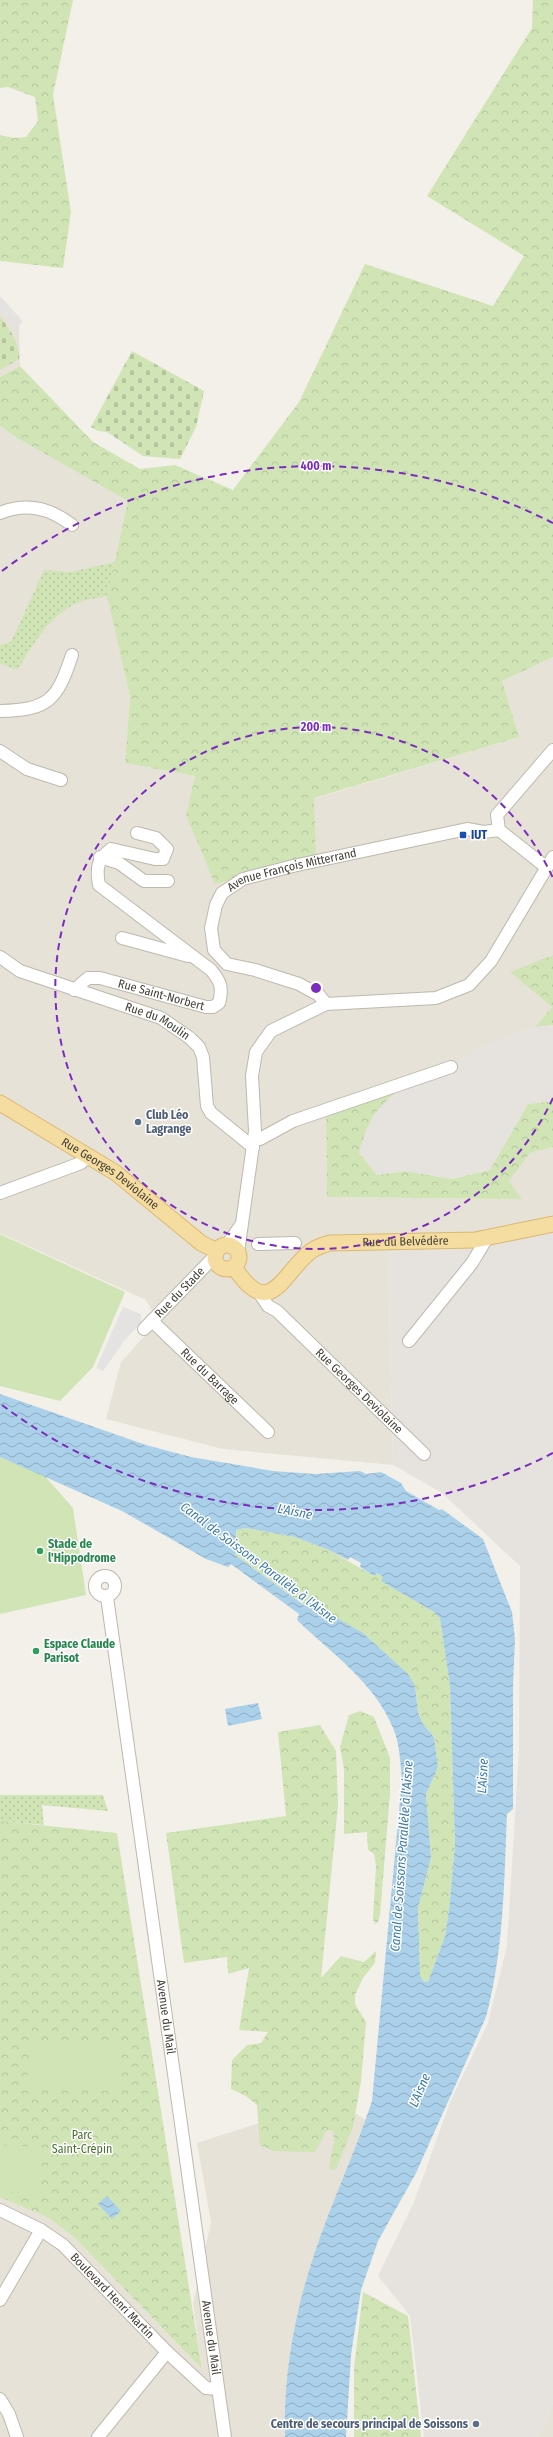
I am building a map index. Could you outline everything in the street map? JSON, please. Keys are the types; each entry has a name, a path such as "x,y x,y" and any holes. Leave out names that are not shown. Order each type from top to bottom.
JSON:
{"main road":[{"name":"Rue Georges Deviolaine","path":"0,1103 116,1173 201,1242 224,1251 215,1261 221,1268 234,1268 251,1288 258,1291"},
{"name":"Rue du Belvédère","path":"275,1289 284,1283 310,1252 330,1243 487,1238 553,1224"},
{"path":"224,1251 238,1262 234,1268"},
{"path":"258,1291 275,1289"}],"street":[{"path":"0,513 19,508 45,508 72,524"},
{"path":"0,711 32,708 44,703 62,685 72,655"},
{"path":"224,1251 242,1235 241,1225 253,1143 252,1076 256,1052 271,1031 326,1004 436,998 469,985 491,961 549,862 499,830 497,815 553,750"},
{"path":"0,751 27,769 61,780"},
{"name":"Avenue François Mitterrand","path":"326,1004 319,995 299,984 254,970 227,964 214,950 211,928 216,905 222,893 243,879 293,866 467,829 484,832 499,830"},
{"path":"100,857 111,849 155,859 163,858 167,849 156,838 137,833"},
{"path":"100,857 119,863 144,880 168,881"},
{"name":"Rue Saint-Norbert","path":"74,990 88,978 100,978 213,1007 219,1003 222,988 219,979 195,958 99,885 97,873 100,857"},
{"name":"Rue Saint-Norbert","path":"122,938 195,958"},
{"name":"Rue du Moulin","path":"0,957 20,971 161,1018 190,1038 198,1047 203,1058 208,1106 211,1113 253,1143"},
{"path":"253,1143 293,1121 451,1067"},
{"path":"0,1193 81,1163 88,1156"},
{"path":"409,1341 472,1263 487,1238"},
{"path":"258,1244 295,1243"},
{"name":"Rue du Stade","path":"148,1325 224,1251"},
{"path":"275,1289 277,1311"},
{"name":"Rue Georges Deviolaine","path":"258,1291 268,1306 277,1311 424,1454"},
{"name":"Rue du Barrage","path":"148,1325 268,1432"},
{"name":"Avenue du Mail","path":"107,1596 225,2437"},
{"name":"Boulevard Henri Martin","path":"0,2210 41,2230 63,2245 166,2352 206,2388 218,2390"},
{"path":"0,2300 41,2230"},
{"path":"98,2437 166,2352"},
{"path":"0,2399 9,2414 17,2437"}],"shaded area":[{"path":"0,296 23,322 15,328 0,308"},
{"path":"0,297 19,317 20,366 0,377"},
{"path":"0,426 17,438 128,501 107,596 130,697 125,763 195,776 186,815 313,799 519,737 502,681 553,657 553,955 511,972 552,1007 535,1027 477,1050 442,1076 326,1118 327,1197 522,1199 509,1181 530,1153 553,1147 553,1218 388,1253 393,1465 223,1449 106,1419 121,1362 158,1321 146,1300 0,1233"},
{"path":"553,1025 553,1101 528,1104 490,1170 452,1179 405,1171 377,1175 359,1153 365,1127 381,1106 396,1092 442,1076 477,1050 535,1027"},
{"path":"553,1218 553,2403 538,2437 424,2437 410,2316 378,2276 414,2202 451,2100 488,2023 507,1946 519,1751 520,1566 442,1493 393,1465 388,1253 529,1221"},
{"path":"123,1307 141,1314 141,1323 124,1341 103,1371 96,1368"},
{"path":"300,2110 351,2111 381,2129 301,2437 0,2437 0,2197 49,2218 75,2238 202,2369 193,2303 211,2222 197,2143"},
{"path":"553,2403 553,2437 538,2437"}],"green space":[{"path":"0,0 73,0 53,95 71,212 63,268 0,261 0,135 14,138 26,137 38,121 35,97 8,87 0,88"},
{"path":"533,0 553,0 553,657 502,681 519,737 314,798 316,856 215,884 186,815 195,776 125,763 130,697 107,596 128,501 17,438 0,426 0,377 20,366 93,442 140,469 175,465 233,490 299,402 365,264 493,306 524,256 427,196 532,28"},
{"path":"0,316 7,325 16,342 19,359 0,370"},
{"path":"132,351 204,391 196,427 180,459 143,456 107,432 98,431 91,427"},
{"path":"115,562 107,596 80,602 58,615 42,632 17,670 0,663 0,645 11,642 44,570 71,572"},
{"path":"553,955 553,1025 535,1027 552,1007 510,972"},
{"path":"396,1092 376,1112 368,1126 359,1153 377,1175 405,1171 452,1179 490,1170 528,1104 553,1101 553,1147 530,1153 509,1181 522,1199 327,1197 326,1117"},
{"path":"0,1234 125,1292 93,1367 60,1401 0,1386"},
{"name":"Stade de l'Hippodrome","path":"0,1457 44,1475 73,1508 86,1595 0,1614"},
{"path":"246,1528 295,1537 329,1550 374,1576 377,1573 384,1578 382,1581 434,1612 440,1618 450,1686 455,1845 445,1936 428,1982 423,1981 420,1975 418,1908 431,1858 426,1794 438,1767 434,1737 423,1724 418,1711 415,1686 407,1674 364,1634 309,1602 306,1606 235,1555 238,1551 236,1530"},
{"path":"360,1711 374,1717 390,1758 390,1794 380,1915 378,1922 375,1924 373,1919 376,1866 374,1854 368,1850 367,1832 344,1834 344,1769 340,1747 349,1715"},
{"path":"320,1725 336,1751 338,1805 321,1978 341,1956 364,1962 376,1951 375,1963 363,1978 355,1995 355,2004 366,2022 361,2081 353,2127 336,2169 332,2170 329,2168 334,2137 333,2131 327,2130 315,2152 273,2151 260,2145 257,2105 246,2096 231,2089 232,2060 247,2045 261,2043 268,2032 239,2030 249,1968 228,1974 227,1957 184,1963 166,1833 286,1816 278,1732"},
{"path":"0,1795 103,1795 108,1811 42,1805 44,1825 0,1821"},
{"name":"Parc Saint-Crépin","path":"0,1821 117,1833 202,2369 75,2238 49,2218 0,2197"},
{"path":"29,2042 122,2045 120,2091 27,2088"},
{"path":"0,2145 42,2147 40,2193 0,2192"},
{"path":"363,2292 408,2316 421,2437 354,2437 354,2368"}],"water":[{"path":"0,1394 146,1445 191,1457 273,1471 315,1474 360,1471 366,1474 381,1472 401,1483 406,1491 439,1510 442,1509 483,1539 512,1612 515,1639 513,1685 513,1809 507,1814 500,1941 492,1992 486,2017 416,2173 378,2241 361,2290 351,2355 346,2437 285,2437 286,2390 288,2367 296,2320 308,2274 372,2101 402,1779 397,1740 393,1728 385,1712 364,1683 297,1620 299,1614 231,1564 228,1567 206,1559 122,1511 0,1457","holes":["246,1528 295,1537 329,1550 348,1560 350,1557 361,1563 360,1567 374,1576 377,1573 383,1577 381,1581 434,1612 440,1618 450,1686 455,1845 445,1936 428,1982 423,1981 420,1975 418,1908 431,1858 426,1794 438,1767 434,1737 423,1724 418,1712 415,1686 408,1674 363,1633 309,1602 305,1606 235,1555 239,1546 236,1542 236,1530"]},
{"path":"258,1703 262,1719 228,1726 225,1709"},
{"path":"107,2196 121,2211 112,2219 98,2204"}],"place":[{"name":"IUT","path":"463,835"},
{"name":"Club Léo Lagrange","path":"138,1122"},
{"name":"Stade de l'Hippodrome","path":"40,1551"},
{"name":"Espace Claude Parisot","path":"36,1651"},
{"name":"Centre de secours principal de Soissons","path":"476,2424"}],"water label":[{"name":"L'Aisne","path":"295,1511"},
{"name":"Canal de Soissons Parallèle à l'Aisne","path":"259,1562"},
{"name":"L'Aisne","path":"482,1776"},
{"name":"Canal de Soissons Parallèle à l'Aisne","path":"401,1856"},
{"name":"L'Aisne","path":"419,2090"}]}
